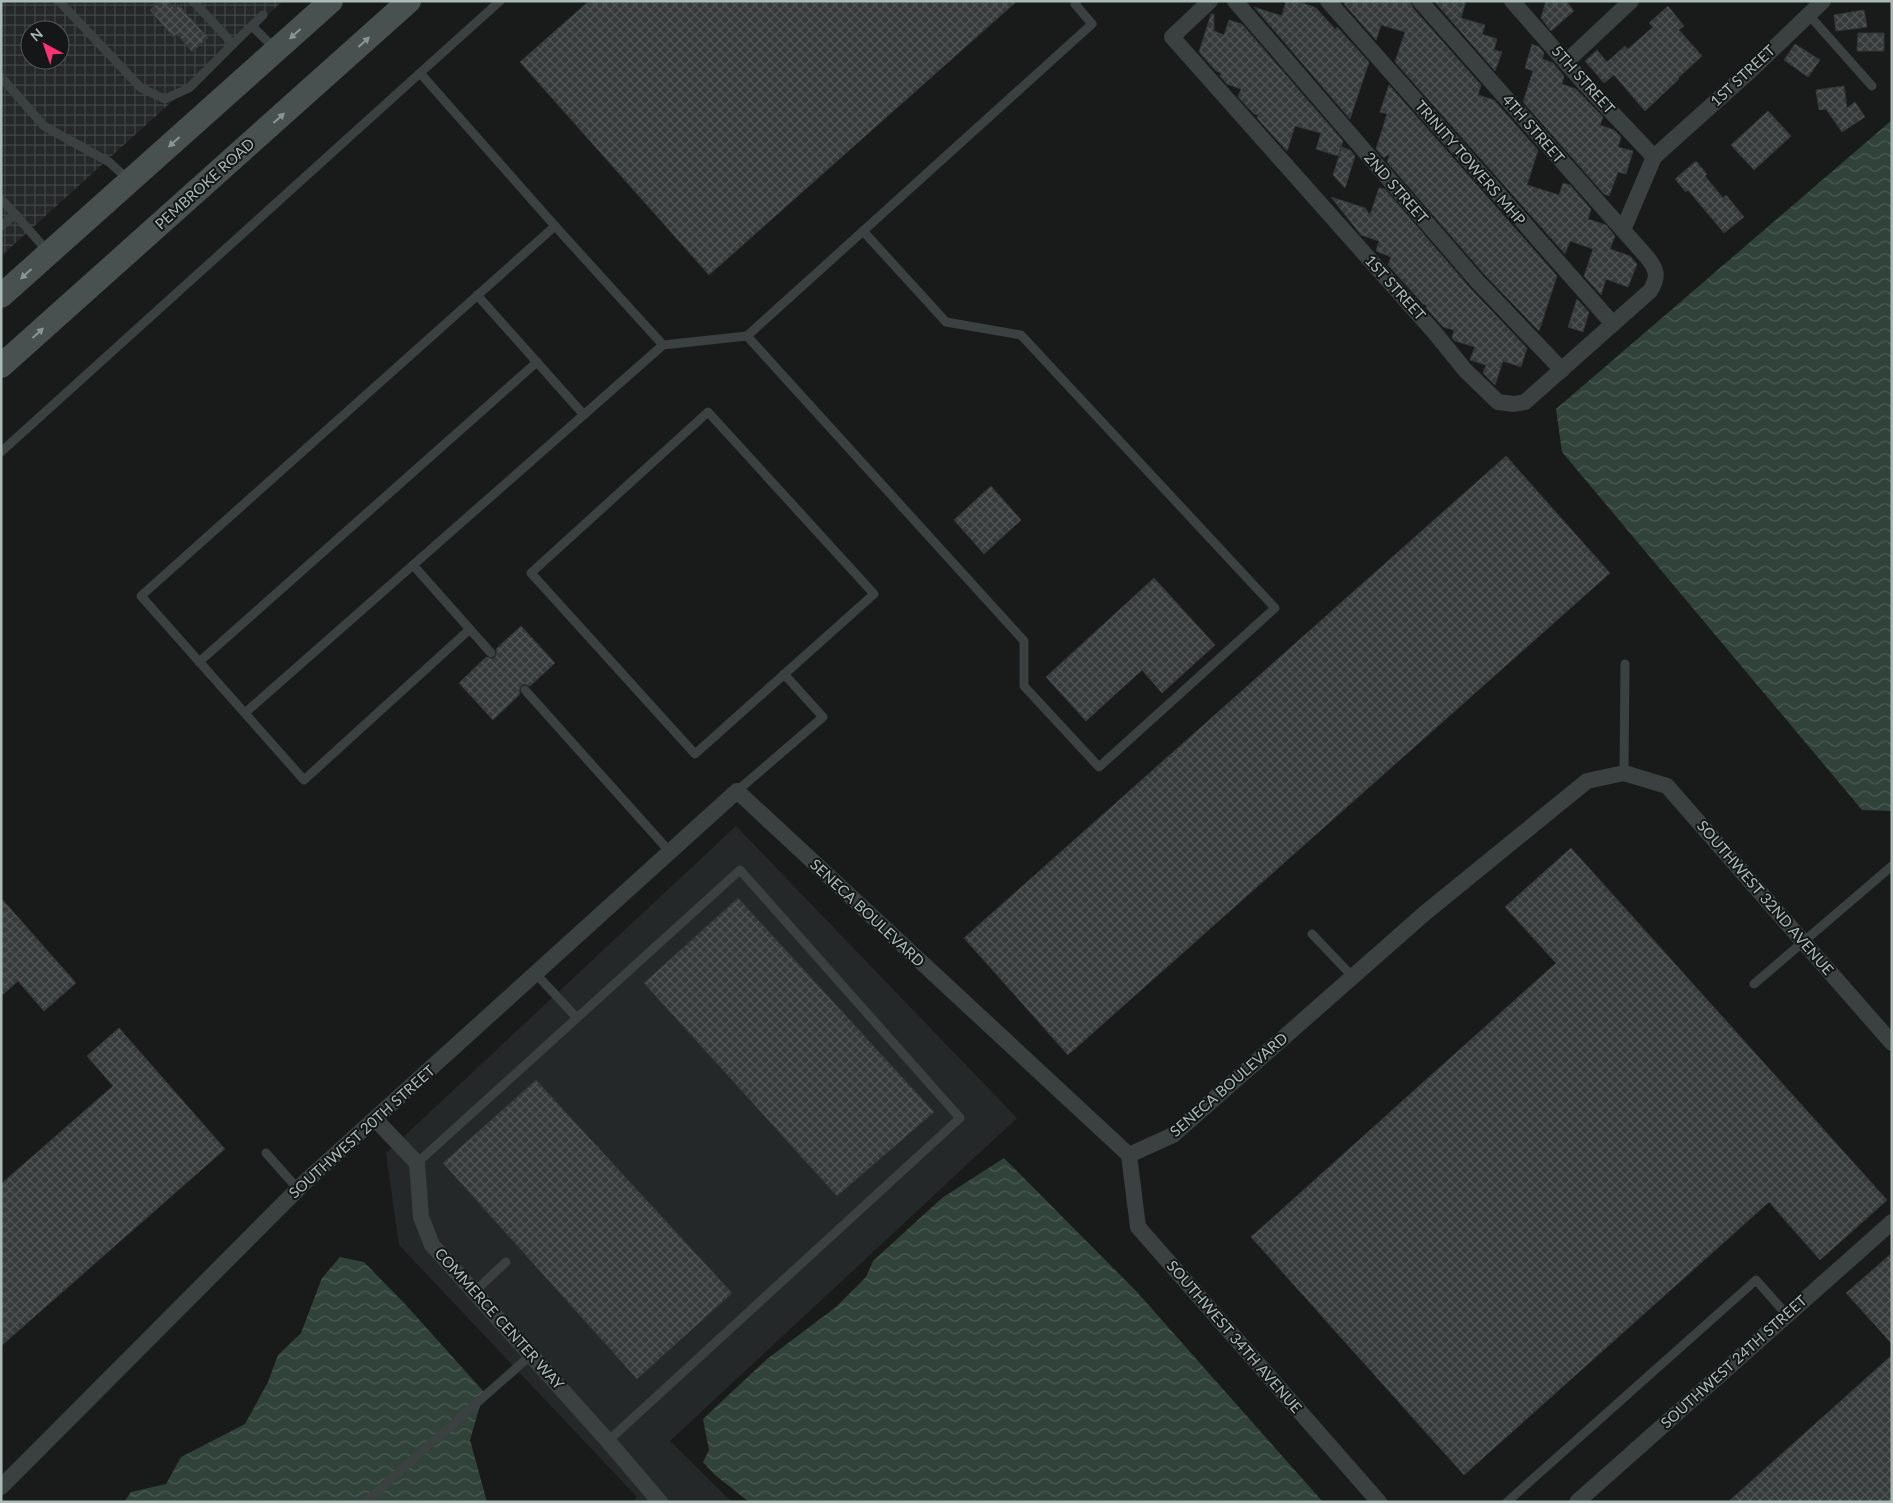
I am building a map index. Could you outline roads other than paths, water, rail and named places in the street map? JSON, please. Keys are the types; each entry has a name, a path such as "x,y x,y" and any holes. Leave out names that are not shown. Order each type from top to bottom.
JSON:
{"main road":[{"path":"1,296 331,1"},
{"name":"PEMBROKE ROAD","path":"1,366 410,1"}],"street":[{"name":"1ST STREET","path":"1210,1 1172,37 1435,332 1465,370 1498,402 1514,404 1525,402 1650,290 1657,277 1655,268 1646,256"},
{"name":"2ND STREET","path":"1235,1 1477,282 1562,370"},
{"name":"TRINITY TOWERS MHP","path":"1328,1 1613,324"},
{"name":"4TH STREET","path":"1420,1 1646,256"},
{"name":"5TH STREET","path":"1512,1 1654,157"},
{"path":"1566,62 1630,1"},
{"name":"1ST STREET","path":"1622,230 1654,157 1751,70 1823,1"},
{"name":"SOUTHWEST 32ND AVENUE","path":"1624,773 1667,786 1892,1043"},
{"name":"SENECA BOULEVARD","path":"737,791 1129,1154 1173,1136 1425,913 1587,781 1624,773"},
{"name":"SOUTHWEST 20TH STREET","path":"1,1488 298,1189 737,791"},
{"path":"375,1119 417,1163"},
{"name":"SOUTHWEST 34TH AVENUE","path":"1129,1154 1138,1228 1379,1502"},
{"name":"COMMERCE CENTER WAY","path":"417,1163 421,1217 432,1245 608,1441 660,1502"},
{"name":"SOUTHWEST 24TH STREET","path":"1577,1502 1892,1222"}],"lane":[{"path":"60,1 141,88 165,98 189,88 263,15"},
{"path":"194,1 233,44"},
{"path":"1,452 500,1"},
{"path":"244,713 663,345 747,336 1092,24 1075,4 1078,1"},
{"path":"1809,15 1872,86"},
{"path":"252,26 276,50"},
{"path":"420,73 663,345"},
{"path":"1,77 44,126 109,162 130,181"},
{"path":"1,199 49,254"},
{"path":"1,226 15,214"},
{"path":"470,629 304,780 141,596 555,226"},
{"path":"747,336 1024,641 1024,686 1099,767 1275,608 1021,335 946,322 863,231"},
{"path":"477,296 584,415"},
{"path":"199,662 537,362"},
{"path":"708,412 874,594 784,674 696,754 531,574 708,412"},
{"path":"413,565 491,653"},
{"path":"1624,773 1625,664"},
{"path":"737,791 823,717 784,674"},
{"path":"525,690 670,852"},
{"path":"1754,984 1892,866"},
{"path":"417,1163 740,870 960,1118 608,1441"},
{"path":"1312,934 1352,976"},
{"path":"536,974 577,1018"},
{"path":"266,1153 298,1189"},
{"path":"474,1292 506,1262"},
{"path":"1507,1502 1756,1280 1787,1315"},
{"path":"365,1502 531,1355"}],"water":[{"path":"1892,120 1892,811 1862,810 1562,452 1556,409"},
{"path":"1004,1158 1137,1292 1323,1502 749,1502 715,1475 703,1462 709,1450 703,1419 767,1359 836,1307 866,1277 873,1261 942,1198"},
{"path":"340,1257 364,1262 405,1304 484,1392 470,1440 487,1502 124,1502 131,1492 166,1484 181,1457 245,1424 268,1382 278,1355 301,1333 322,1278"}]}
